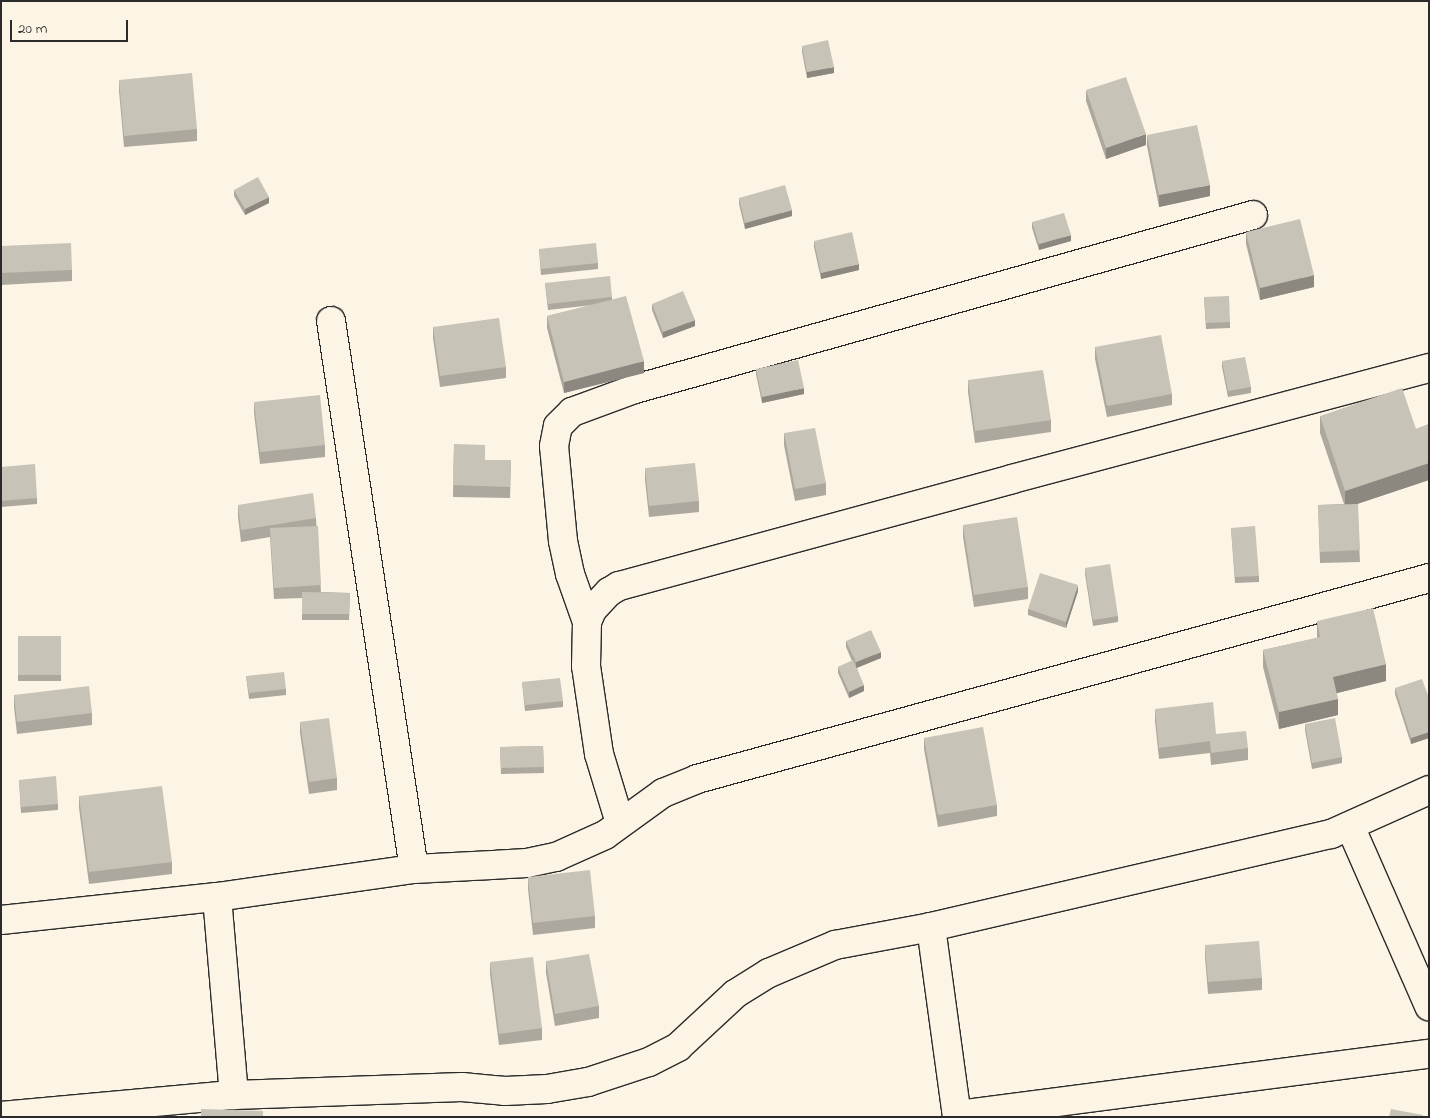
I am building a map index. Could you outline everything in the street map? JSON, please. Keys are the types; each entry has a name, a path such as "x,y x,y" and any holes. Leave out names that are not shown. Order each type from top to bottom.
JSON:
{"street":[{"path":"620,823 598,754 586,666 587,622 570,574 563,541 554,446 558,426 572,412 635,389 1253,215"},
{"path":"331,321 414,869"},
{"path":"587,622 600,600 620,586 1429,368"},
{"path":"1,920 217,897 414,869 527,863 556,857 605,835 663,793 697,779 1429,578"},
{"path":"1,1116 181,1108 234,1095 462,1087 505,1091 547,1089 588,1082 649,1062 678,1047 735,994 801,957 862,939 931,928 1331,834 1429,790"},
{"path":"1350,826 1429,1006"},
{"path":"217,897 234,1095"},
{"path":"931,928 957,1116 1429,1054"}],"building":[{"path":"828,40 834,67 807,72 802,46"},
{"path":"192,73 197,129 124,136 119,80"},
{"path":"1126,77 1146,134 1106,148 1086,90"},
{"path":"1197,125 1210,185 1159,195 1147,135"},
{"path":"258,177 269,197 245,209 234,190"},
{"path":"785,185 792,210 745,223 739,198"},
{"path":"1064,213 1071,235 1039,244 1032,222"},
{"path":"1300,219 1314,275 1260,288 1246,232"},
{"path":"852,232 859,264 821,273 814,241"},
{"path":"71,243 72,270 1,273 1,246"},
{"path":"596,243 598,263 541,269 539,249"},
{"path":"610,276 612,297 548,304 545,283"},
{"path":"683,291 695,320 663,332 652,304"},
{"path":"626,296 644,361 564,382 547,316"},
{"path":"1229,296 1230,322 1206,323 1204,297"},
{"path":"499,318 506,367 440,376 433,327"},
{"path":"1161,335 1172,394 1107,406 1095,347"},
{"path":"1245,357 1251,387 1228,391 1222,361"},
{"path":"798,360 804,388 762,397 756,369"},
{"path":"1043,370 1051,420 975,431 968,380"},
{"path":"1402,388 1416,429 1429,424 1429,463 1345,491 1320,416"},
{"path":"320,395 325,445 260,452 254,402"},
{"path":"815,428 826,483 795,489 784,433"},
{"path":"454,444 485,445 485,460 511,460 510,487 453,485"},
{"path":"695,463 699,501 649,506 645,468"},
{"path":"35,464 37,498 1,501 1,467"},
{"path":"313,493 316,518 241,530 238,505"},
{"path":"1358,504 1360,550 1320,552 1318,505"},
{"path":"1017,517 1028,587 974,595 963,525"},
{"path":"318,526 321,585 274,588 270,528"},
{"path":"1255,526 1259,576 1235,577 1231,528"},
{"path":"1110,564 1118,616 1093,620 1085,568"},
{"path":"1040,573 1078,585 1066,622 1028,609"},
{"path":"302,592 350,593 349,614 302,614"},
{"path":"1373,608 1386,664 1333,677 1338,699 1279,712 1263,650 1320,637 1317,621"},
{"path":"871,630 881,652 856,662 846,641"},
{"path":"18,636 61,636 61,675 18,675"},
{"path":"853,660 864,685 849,692 838,667"},
{"path":"284,672 286,689 249,693 246,676"},
{"path":"560,678 563,701 525,705 522,682"},
{"path":"1422,679 1429,698 1429,732 1411,738 1395,688"},
{"path":"89,686 92,713 17,722 14,695"},
{"path":"1213,702 1216,734 1246,731 1248,748 1211,753 1210,741 1159,748 1155,709"},
{"path":"329,718 337,778 309,782 300,722"},
{"path":"1335,718 1342,757 1312,763 1305,724"},
{"path":"983,727 997,805 938,815 924,738"},
{"path":"543,746 544,767 501,768 500,747"},
{"path":"56,776 58,804 21,807 19,780"},
{"path":"162,786 172,862 89,872 79,796"},
{"path":"590,870 595,916 533,923 528,877"},
{"path":"1259,941 1262,978 1208,982 1205,945"},
{"path":"589,954 599,1006 555,1014 546,961"},
{"path":"533,957 542,1028 499,1034 490,962"},
{"path":"201,1109 263,1111 263,1117 201,1117"},
{"path":"1391,1109 1423,1115 1422,1117 1389,1117"}]}
